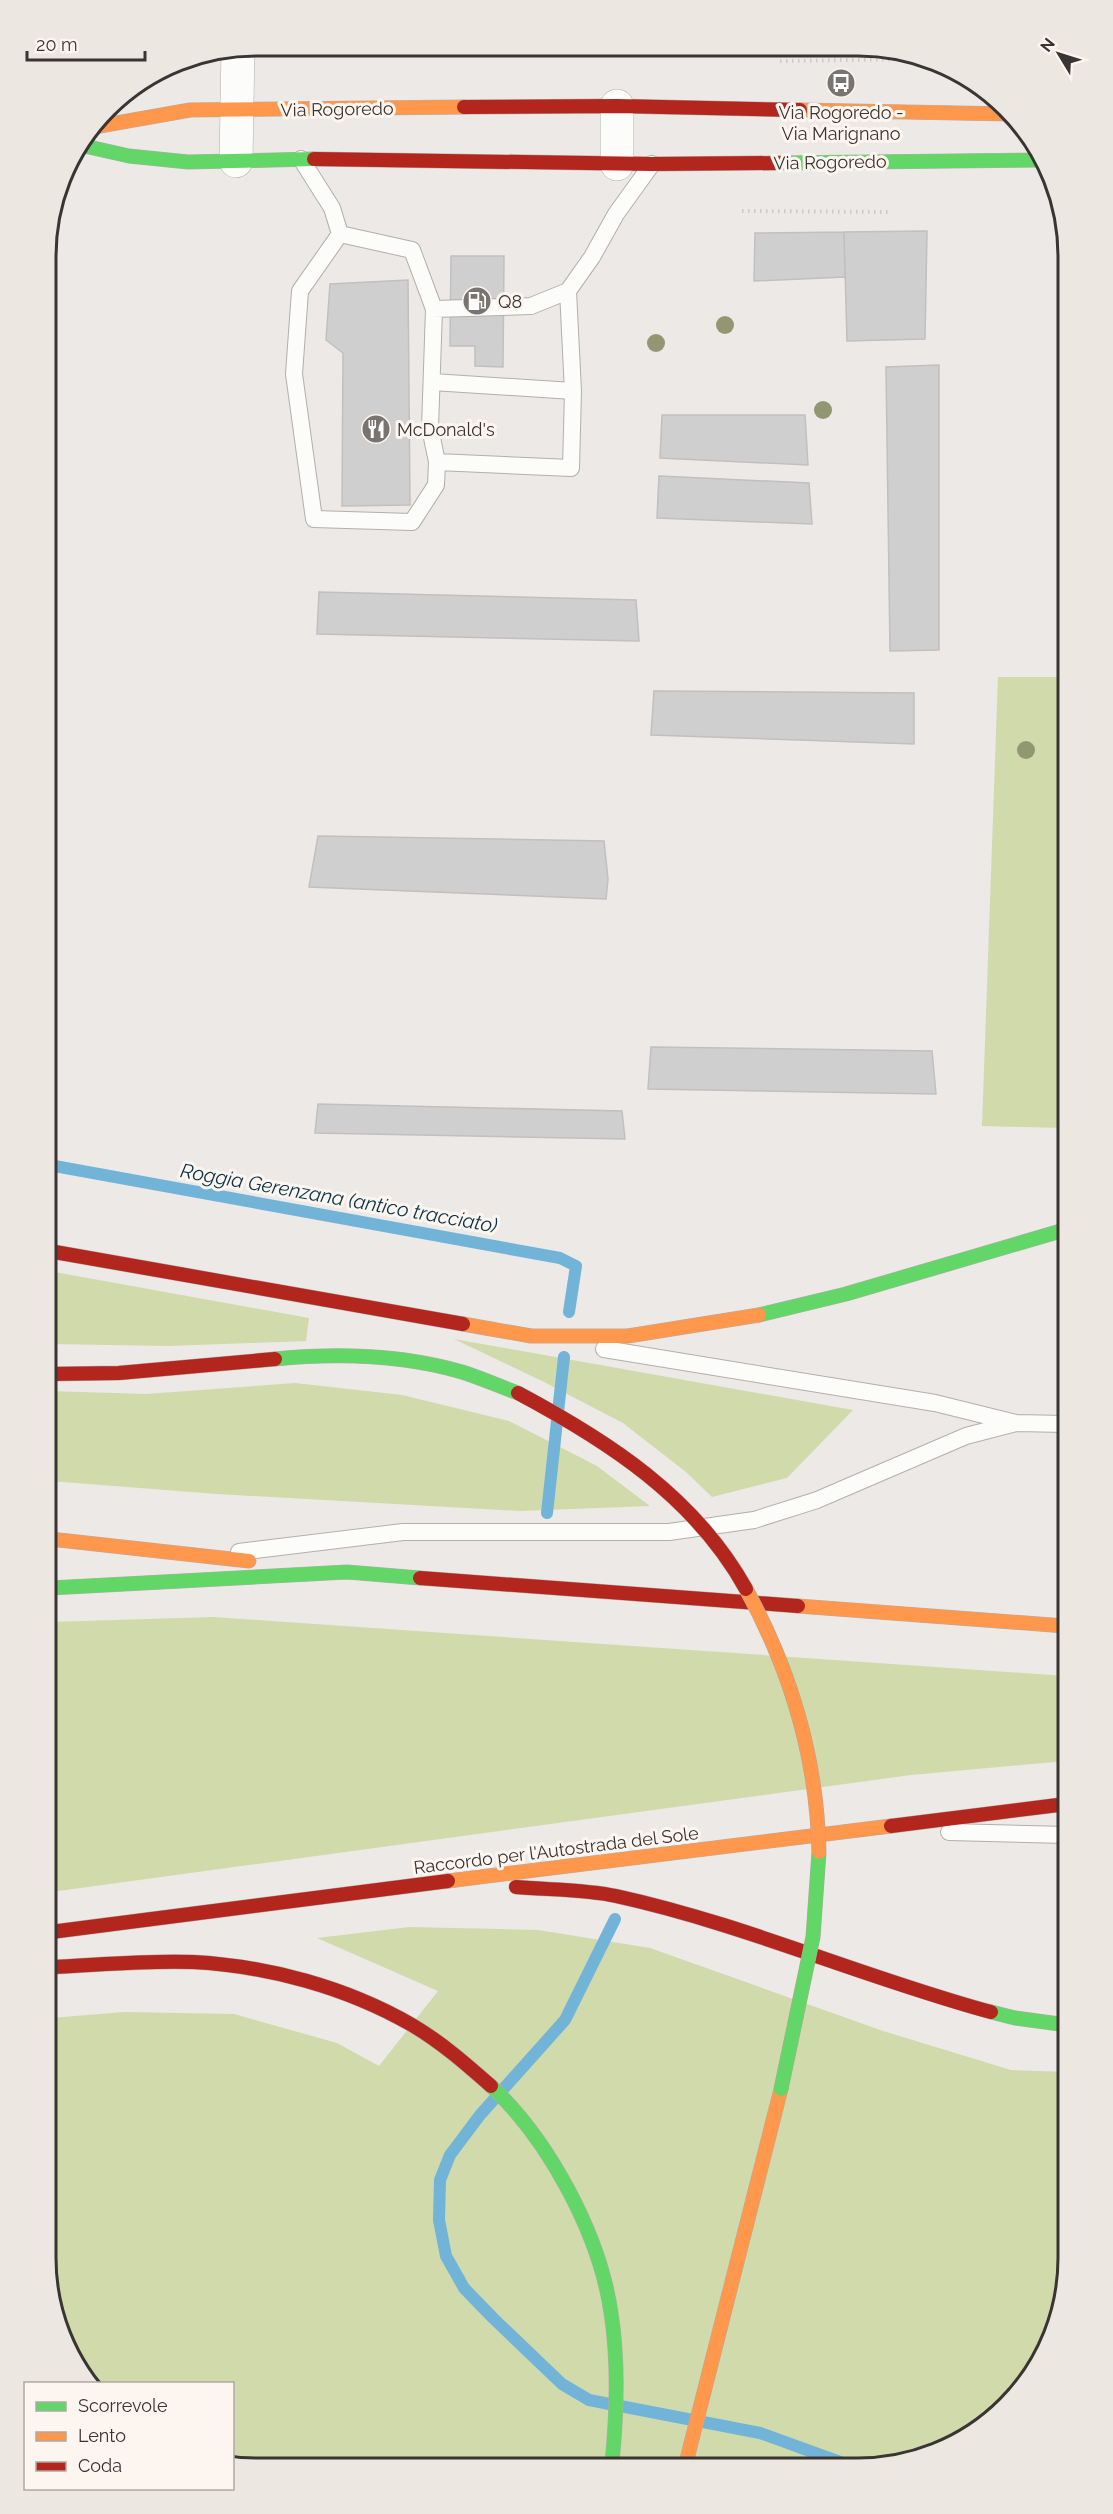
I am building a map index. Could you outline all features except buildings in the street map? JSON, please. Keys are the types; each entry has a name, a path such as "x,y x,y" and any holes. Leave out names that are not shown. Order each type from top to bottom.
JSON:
{"main road":[{"name":"Via Rogoredo","path":"104,125 190,110 617,106 998,114"},
{"name":"Via Rogoredo","path":"88,147 141,157 188,162 301,159 652,164 1033,160"},
{"path":"56,1252 531,1336 628,1336 749,1317 846,1294 1058,1232"},
{"path":"56,1374 118,1373 305,1356 354,1356 409,1362 461,1372 518,1393 586,1430 638,1467 711,1538 742,1581 774,1639 794,1695 808,1748 818,1805 819,1863 816,1915 781,2089 687,2458"},
{"path":"56,1540 347,1572 1057,1625"},
{"path":"56,1588 347,1572"},
{"name":"Raccordo per l'Autostrada del Sole","path":"56,1931 852,1829 1057,1805"},
{"path":"451,1882 614,1895 715,1922 947,2000 1015,2018 1057,2024"},
{"path":"56,1967 180,1962 237,1968 316,1984 362,1999 412,2023 461,2057 530,2127 576,2203 594,2249 610,2307 617,2370 617,2417 613,2458"}],"street":[{"path":"236,161 238,57"},
{"path":"617,106 617,164"}],"lane":[{"path":"301,159 332,208 340,234"},
{"path":"434,309 531,306 568,291 592,257 616,214 652,164"},
{"path":"340,234 412,250 434,309 430,429 437,462 436,485 412,522 314,519 294,374 300,291 340,234"},
{"path":"437,462 571,468 573,391 568,291"},
{"path":"432,382 573,391"},
{"path":"531,1336 820,1386 935,1403 1016,1423 1057,1424"},
{"path":"204,1556 403,1532 669,1532 754,1520 817,1500 966,1436 1016,1423"},
{"path":"852,1829 1057,1835"}],"path":[{"path":"780,61 897,59"},
{"path":"742,211 890,212"}],"green space":[{"path":"998,677 1058,677 1058,1128 982,1126"},
{"path":"56,1272 309,1318 306,1341 169,1346 56,1344"},
{"path":"454,1339 853,1410 787,1478 712,1497 686,1472 623,1423"},
{"path":"295,1383 402,1395 509,1421 597,1466 650,1506 520,1511 217,1494 56,1481 56,1391 146,1394"},
{"path":"213,1617 1057,1675 1057,1762 911,1775 56,1891 56,1622"},
{"path":"410,1927 538,1930 650,1948 883,2031 1011,2070 1057,2072 1057,2271 1054,2297 1047,2323 1031,2358 1008,2390 989,2409 957,2432 909,2452 883,2457 857,2458 243,2458 234,2457 234,2382 99,2382 76,2347 62,2310 57,2284 56,2018 124,2012 234,2014 337,2043 379,2066 438,1991 317,1938"}],"waterway":[{"name":"Roggia Gerenzana (antico tracciato)","path":"56,1166 560,1258 576,1266 569,1312"},
{"name":"Roggia Gerenzana (antico tracciato)","path":"547,1513 564,1357"},
{"name":"Roggia Gerenzana (antico tracciato)","path":"615,1919 565,2020 480,2115 450,2155 440,2180 439,2220 446,2256 464,2288 493,2318 562,2384 589,2400 760,2433 829,2458"}],"traffic: fast":[{"path":"88,147 129,156 188,162 314,159"},
{"path":"779,163 1033,160"},
{"path":"759,1315 846,1294 1058,1232"},
{"path":"275,1359 345,1356 416,1362 462,1372 518,1393"},
{"path":"56,1588 347,1572 420,1578"},
{"path":"781,2089 813,1937 819,1852"},
{"path":"991,2012 1057,2024"},
{"path":"491,2086 533,2133 552,2161 569,2190 596,2252 611,2313 615,2350 616,2407 612,2458"}],"traffic: slow":[{"path":"104,125 190,110 464,107"},
{"path":"800,110 998,114"},
{"path":"463,1324 531,1336 628,1336 759,1315"},
{"path":"56,1540 249,1561"},
{"path":"746,1589 776,1651 799,1716 813,1782 819,1852"},
{"path":"798,1606 1057,1625"},
{"path":"448,1881 891,1826"},
{"path":"687,2458 781,2089"}],"traffic: jam":[{"path":"464,107 617,106 800,110"},
{"path":"314,159 652,164 779,163"},
{"path":"56,1252 463,1324"},
{"path":"56,1374 119,1373 275,1359"},
{"path":"518,1393 584,1431 647,1474 702,1526 746,1589"},
{"path":"420,1578 798,1606"},
{"path":"891,1826 1057,1805"},
{"path":"56,1931 448,1881"},
{"path":"516,1887 604,1894 664,1908 711,1921 991,2012"},
{"path":"56,1967 140,1962 193,1962 250,1968 306,1981 360,2000 412,2025 443,2046 491,2086"}],"place":[{"name":"Via Rogoredo - Via Marignano","path":"841,83"},
{"name":"Q8","path":"477,301"},
{"name":"McDonald's","path":"376,429"}]}
